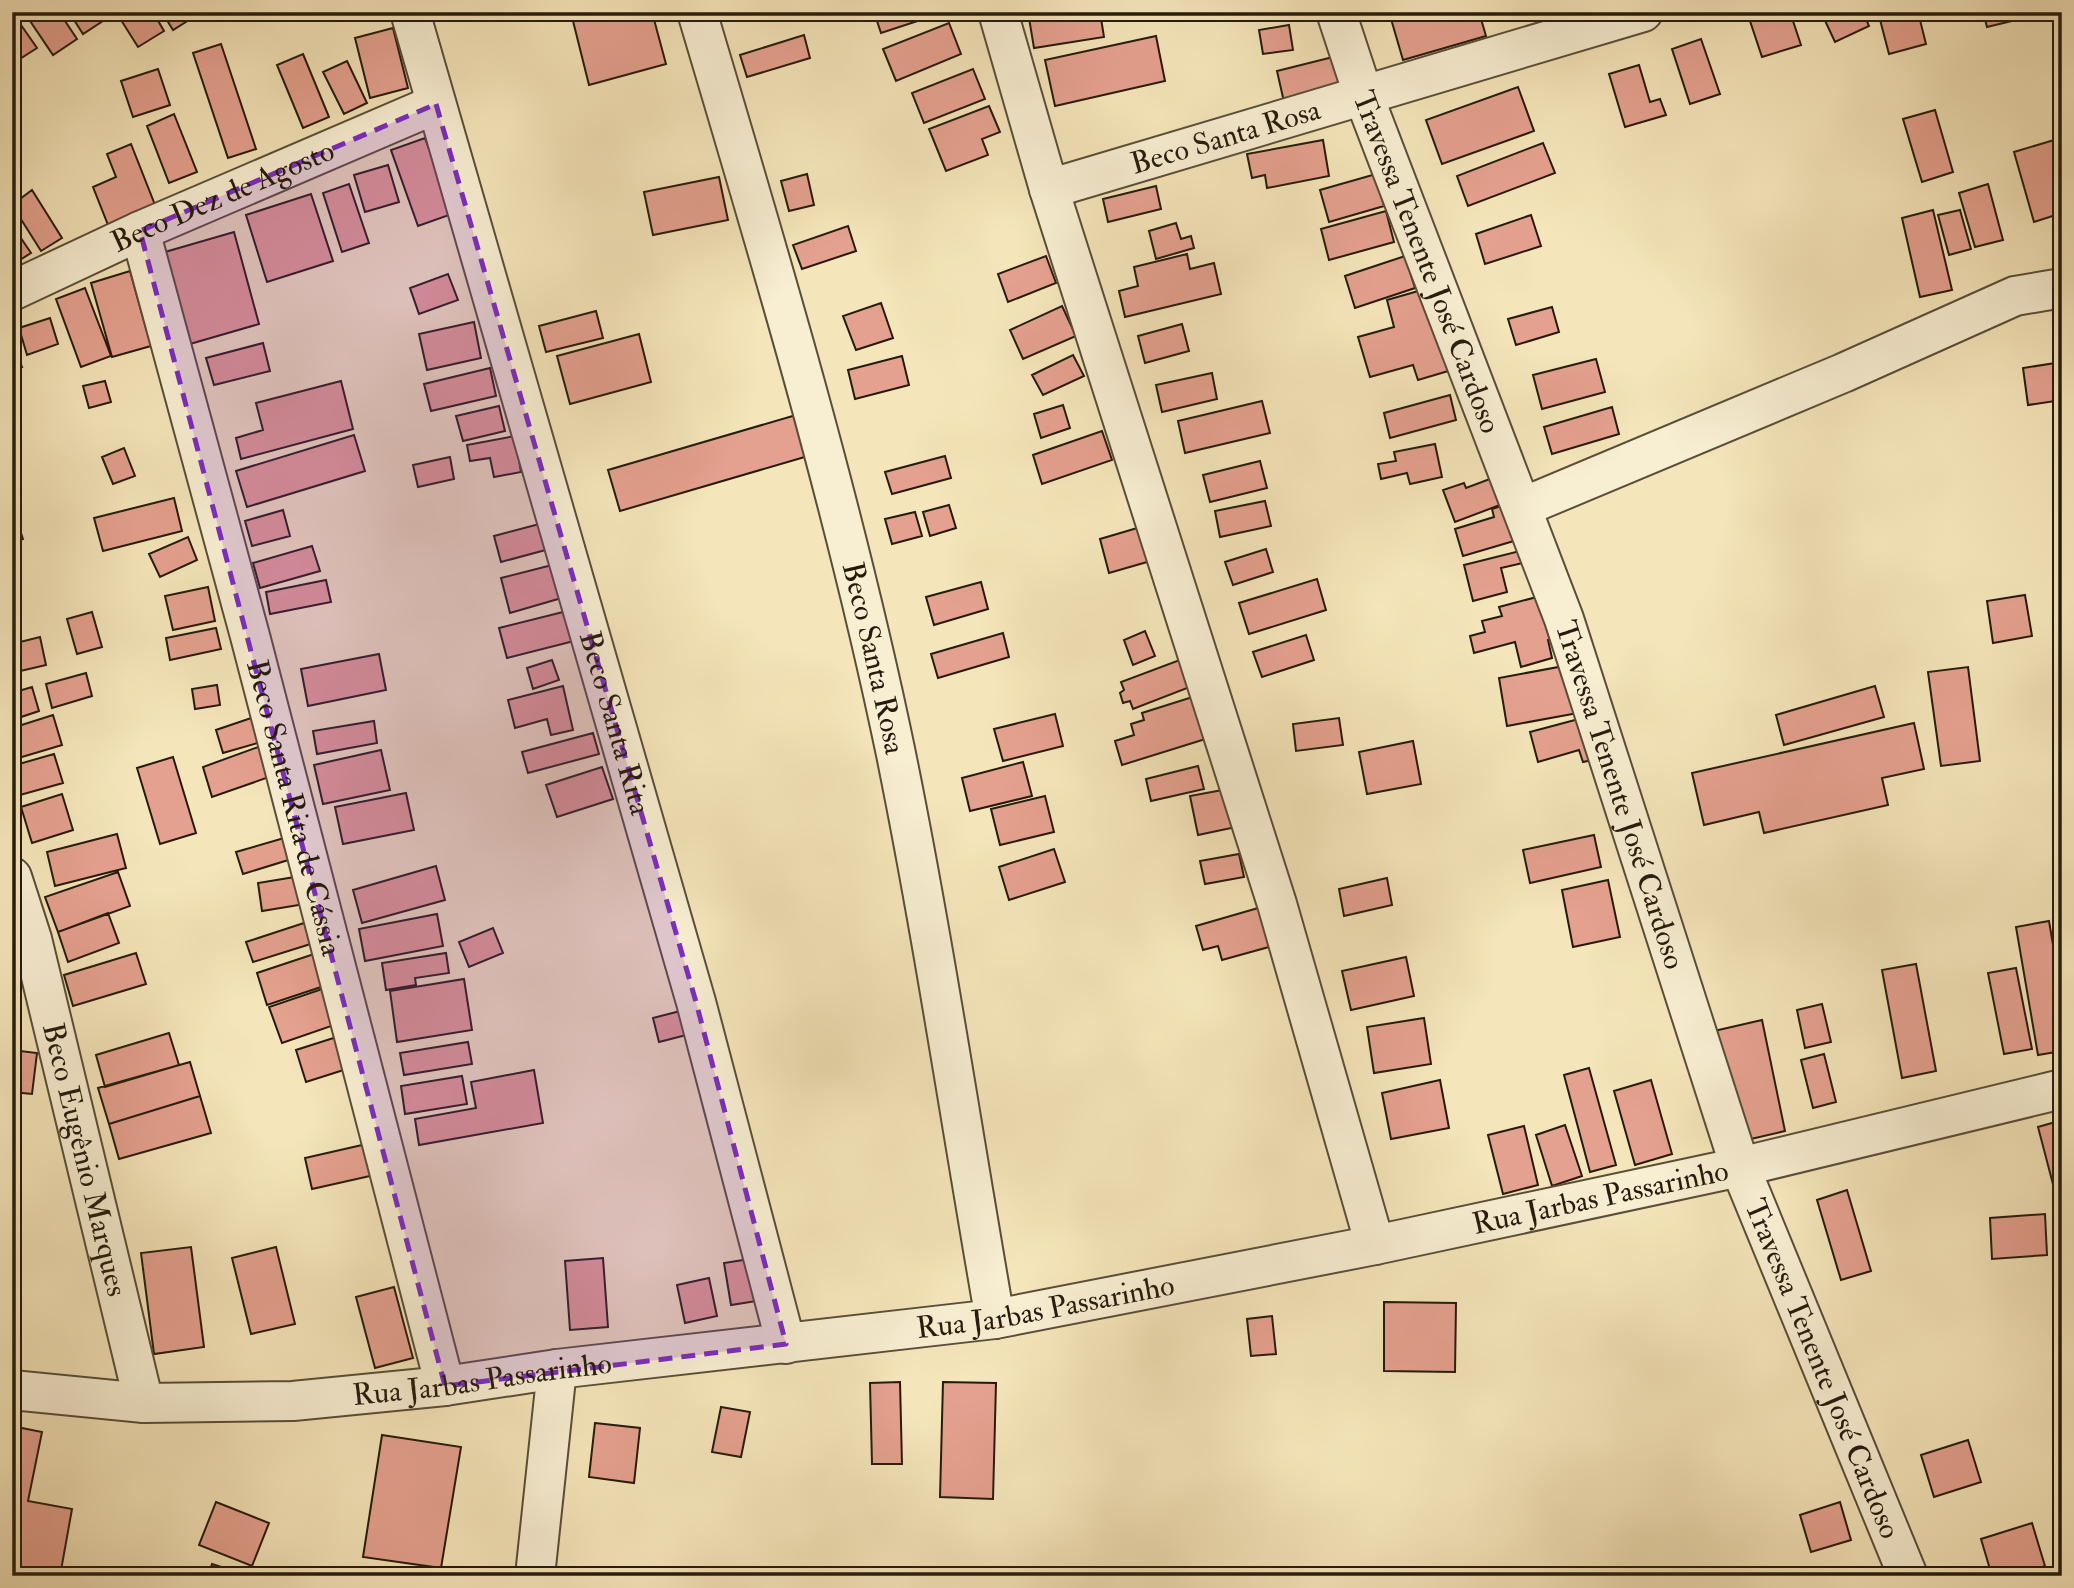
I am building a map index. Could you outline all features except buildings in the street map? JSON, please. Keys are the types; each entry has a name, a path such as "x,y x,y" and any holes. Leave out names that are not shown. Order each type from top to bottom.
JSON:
{"street":[{"name":"Beco Santa Rita","path":"410,12 696,1002 786,1344"},
{"name":"Beco Santa Rosa","path":"697,12 774,274 858,590 893,743 995,1319"},
{"path":"998,12 1049,189 1277,904 1375,1245"},
{"name":"Travessa Tenente José Cardoso","path":"1336,12 1364,97 1564,619 1740,1167 1908,1576"},
{"name":"Beco Santa Rosa","path":"1049,189 1643,12"},
{"name":"Beco Dez de Agosto","path":"12,291 140,231 436,104"},
{"name":"Beco Santa Rita de Cássia","path":"140,231 250,636 445,1386"},
{"path":"1522,508 2015,296 2062,288"},
{"name":"Beco Eugênio Marques","path":"12,877 35,952 144,1403"},
{"name":"Rua Jarbas Passarinho","path":"12,1391 144,1403 293,1401 445,1386 557,1369 995,1319 1375,1245 1740,1167 2062,1089"},
{"path":"535,1576 557,1369"}],"highlighted area":[{"path":"436,104 696,1002 786,1344 445,1386 140,231"}]}
